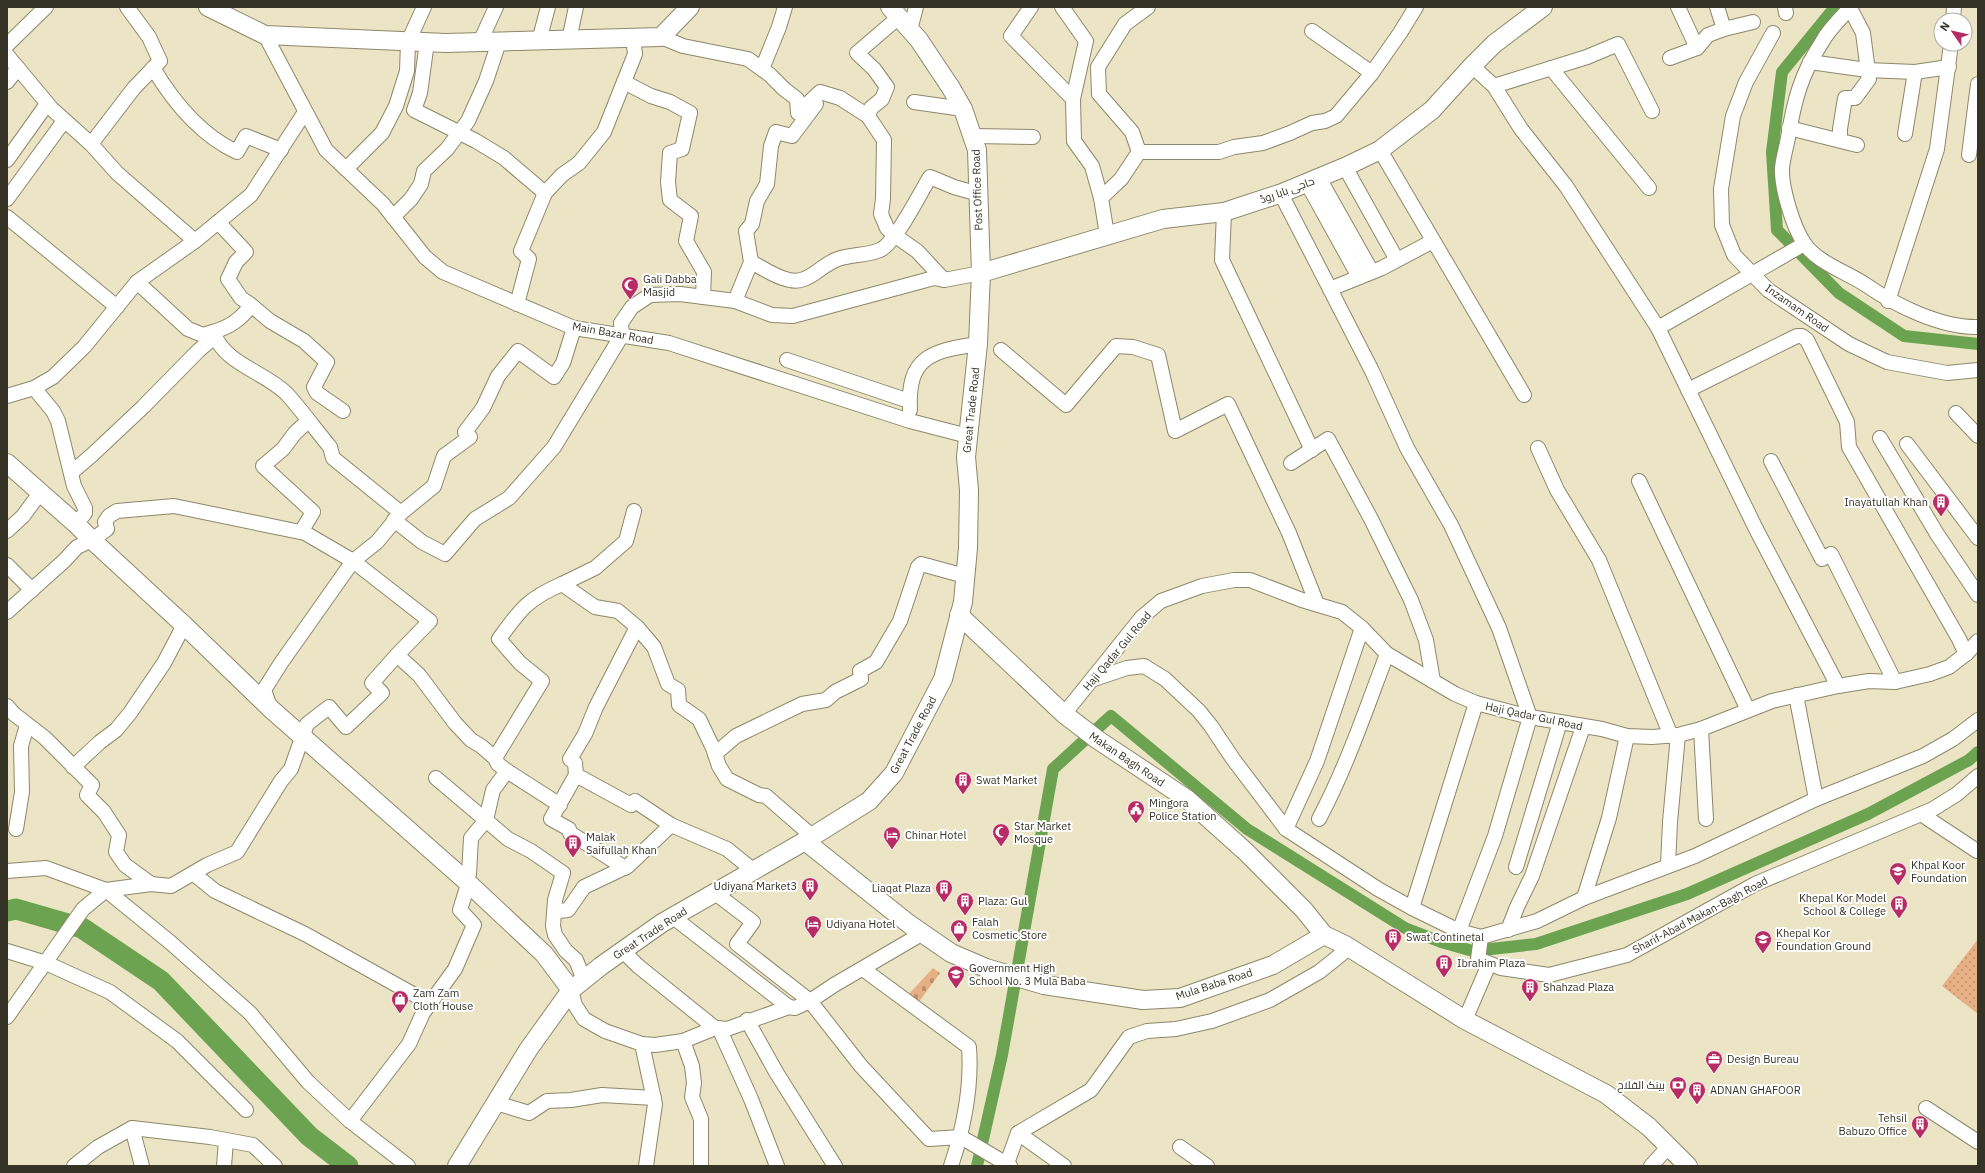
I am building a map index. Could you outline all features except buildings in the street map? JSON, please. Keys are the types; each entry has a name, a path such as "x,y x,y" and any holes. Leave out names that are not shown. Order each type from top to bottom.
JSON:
{"main road":[{"path":"208,7 265,35 408,42 498,42 661,37 690,7"},
{"name":"حاجی بابا روڈ","path":"981,273 1163,219 1224,212 1281,194 1345,167 1380,150 1432,110 1494,44 1543,7"},
{"name":"Post Office Road","path":"900,18 919,40 963,109 974,136 977,150 981,273"},
{"name":"Great Trade Road","path":"457,1166 528,1050 577,985 673,917 809,839 869,801 894,773 943,679 963,602 970,526 966,457 978,344 981,273"},
{"path":"7,462 184,625 271,709 466,882 577,985"},
{"name":"Makan Bagh Road","path":"959,615 1071,719 1098,740 1187,799 1246,852 1304,910 1324,935 1349,947 1465,1019"},
{"name":"Mula Baba Road","path":"809,839 923,933 951,953 986,968 1044,984 1143,1000 1180,998 1273,965 1324,935"},
{"path":"1465,1019 1606,1094 1649,1127 1688,1166"},
{"path":"1465,1019 1608,1091 1650,1123 1694,1166"}],"street":[{"path":"7,45 46,7"},
{"path":"91,144 134,88 160,61 149,37 127,7"},
{"path":"346,169 382,133 392,113 406,71 408,42 424,7"},
{"path":"480,42 496,7"},
{"path":"539,41 548,7"},
{"path":"569,40 576,7"},
{"path":"762,69 779,28 785,7"},
{"path":"868,116 871,108 882,99 887,87 874,69 857,53 916,7"},
{"path":"1031,7 1011,36 1073,99"},
{"path":"1062,7 1086,41 1073,99 1074,141 1092,166 1101,198 1107,235"},
{"path":"1101,198 1121,179 1138,152 1132,132 1099,94 1098,67 1125,24 1148,7"},
{"path":"1138,152 1219,152 1234,147 1263,143 1312,123 1325,121 1336,116 1372,73 1416,7"},
{"path":"1678,7 1697,48"},
{"path":"1717,7 1724,29"},
{"path":"1840,140 1840,129 1845,98 1854,98 1869,79 1863,33 1851,8 1822,40 1797,91 1782,168 1789,208 1804,244 1828,265 1859,281 1888,301 1939,320 1978,327"},
{"path":"1670,58 1697,48 1708,35 1724,29 1752,22"},
{"path":"1312,31 1372,73"},
{"name":"Inzamam Road","path":"1773,33 1746,82 1733,116 1721,189 1722,225 1734,255 1768,290 1802,314 1849,344 1887,362 1947,372 1978,370"},
{"name":"Main Bazar Road","path":"265,35 326,150 383,204 425,257 443,272 574,328 669,343 698,351 910,421 968,436"},
{"path":"661,37 683,46 748,59 797,99 798,113 820,92"},
{"path":"517,304 529,259 521,251 545,193 562,175 590,151 604,132 635,54 633,38"},
{"path":"427,42 420,93 414,110 476,141 504,158 545,193"},
{"path":"393,217 411,199 421,184 424,171 447,150 468,121 480,94 498,42"},
{"path":"1494,86 1587,58 1618,44 1652,111"},
{"path":"1888,301 1937,149 1950,52"},
{"path":"7,55 47,104 91,144 117,173 195,241"},
{"path":"1810,62 1867,70 1915,72 1949,66"},
{"path":"1472,66 1494,86 1521,130 1566,186 1658,328 1756,529 1838,686"},
{"path":"7,82 18,68"},
{"path":"153,68 170,96 189,117 220,144 238,152 246,136 281,150"},
{"path":"1550,68 1649,188"},
{"path":"1906,134 1915,72"},
{"path":"624,82 651,96 670,102 690,113 682,149 670,154 668,182 670,200 691,216 686,241 704,272 703,297"},
{"path":"1969,155 1978,84"},
{"path":"820,92 840,98 868,116 884,140 883,199 881,214 887,228 894,235 917,251 944,280"},
{"path":"735,301 751,262 746,231 752,224 757,201 767,184 771,146 776,132 792,136 815,108 820,92"},
{"path":"914,102 963,109"},
{"path":"7,160 47,104"},
{"path":"7,396 34,388 53,377 84,347 137,282 195,241 251,195 305,112"},
{"path":"7,199 64,120"},
{"path":"1789,128 1857,145"},
{"path":"974,136 1033,137"},
{"path":"1380,150 1524,395"},
{"path":"1345,167 1397,260"},
{"path":"751,262 790,281 804,280 820,268 839,258 866,255 882,250 909,214 930,177 954,187 979,194"},
{"path":"1313,181 1366,275"},
{"path":"1281,194 1372,371 1406,448 1451,524 1499,628 1530,717 1495,836 1459,931"},
{"path":"1224,212 1222,260 1312,450"},
{"path":"7,217 117,307"},
{"path":"218,222 246,252 236,262 228,279 241,298 270,321 304,341 327,362 314,387 317,393 343,411"},
{"path":"1330,289 1366,275 1433,241"},
{"path":"1658,328 1750,273 1804,244"},
{"path":"213,334 228,356 250,368 286,393 330,447 333,458 397,516 422,542 445,554 475,519 509,498 554,447 622,335 621,324 632,307 650,295 680,294 735,301 772,315 793,316 934,278 944,280 981,273"},
{"path":"137,282 188,329 203,335 213,334 228,328 245,314 251,305"},
{"path":"271,709 264,690 281,663 353,561 377,542 397,516 434,486 444,456 470,437 465,432 483,408 498,376 512,358 518,352 554,376 563,363 574,328"},
{"path":"70,473 92,455 198,351 213,334"},
{"path":"1688,390 1798,336 1802,336 1807,340 1847,422 1849,447 1959,639 1966,654"},
{"path":"910,421 909,389 914,372 928,357 953,348 978,344"},
{"path":"1001,350 1066,405 1092,372 1116,346 1133,347 1158,355 1175,431 1228,404 1289,533 1317,604"},
{"path":"787,360 909,402"},
{"path":"34,388 53,411 58,420 69,458 70,473 74,486 82,497 85,513 76,524"},
{"path":"1956,413 1978,436"},
{"path":"301,532 313,512 263,466 283,449 295,433 308,421"},
{"path":"1291,462 1312,450 1328,438 1372,519 1416,613 1426,640 1433,681"},
{"path":"1880,438 1937,534 1978,594"},
{"path":"1907,444 1978,538"},
{"path":"1538,448 1557,490 1599,560 1675,736 1668,865"},
{"path":"1771,461 1822,559 1831,554 1895,682"},
{"path":"1639,481 1748,710"},
{"path":"7,531 23,516 40,492"},
{"path":"7,612 77,547 92,540 107,529 105,522 109,516 117,511 174,506 301,532 353,561 430,621 372,682 382,693 346,727 329,707 307,724 291,769 281,781 237,852 207,865 194,874 171,886 151,884 106,890 83,909 7,1017"},
{"path":"495,758 542,681 520,663 499,639 521,608 546,591 595,568 626,541 634,511"},
{"path":"715,754 736,736 802,704 826,700 835,692 861,679 860,671 876,662 900,621 918,567 921,564 966,576"},
{"path":"7,565 32,590"},
{"name":"Haji Qadar Gul Road","path":"1071,719 1094,679 1142,618 1161,601 1202,586 1234,580 1250,580 1342,612 1362,628 1387,654 1455,694 1476,703 1530,717 1602,729 1627,736 1675,736 1701,729 1772,700 1838,686 1870,681 1895,682 1930,674 1949,667 1966,654 1978,641"},
{"path":"562,584 595,608 618,611 637,627 654,646 668,684 678,690 679,705 699,719 719,766 728,779 759,795 766,796 809,839"},
{"path":"73,768 100,742 116,730 130,713 164,663 184,625"},
{"path":"625,868 570,833 569,829 551,819 576,775 574,763 570,759 585,734 596,707 637,627"},
{"path":"1286,828 1317,761 1362,628"},
{"path":"1319,818 1331,795 1357,734 1387,654"},
{"path":"398,655 418,675 471,740 495,758 498,764 507,771 560,805"},
{"path":"1094,679 1127,668 1144,666 1165,679 1199,711 1233,759 1286,828 1378,889 1412,908 1459,931 1481,939 1537,921 1584,898 1695,856 1816,799 1923,756 1953,739 1978,720"},
{"path":"1796,695 1816,799"},
{"path":"1412,908 1476,703"},
{"path":"7,706 27,725 45,738 73,768 92,785 87,795 104,812 119,835 116,852 125,865 151,884"},
{"path":"1516,867 1560,722"},
{"path":"16,829 22,792 21,746 27,725"},
{"path":"1508,930 1532,876 1583,727"},
{"path":"1701,729 1706,818"},
{"path":"1584,898 1609,818 1627,736"},
{"path":"350,1121 409,1044 423,1012 455,969 474,925 460,910 469,874 471,838 486,820 493,790 507,771"},
{"path":"576,775 631,805 635,801 671,825 728,849 754,871"},
{"name":"Sharif-Abad Makan-Bagh Road","path":"1484,961 1501,968 1549,975 1627,955 1755,884 1933,809 1957,794 1978,776"},
{"path":"436,778 508,839 532,851 563,873 555,900 553,926 555,935 566,951 576,960 577,985 575,1005 584,1019 605,1031 642,1044 655,1045 683,1041 717,1028 727,1029 747,1020 789,1007 795,1008 810,1001 834,985 863,970 887,953 923,933"},
{"path":"1921,814 1977,851"},
{"path":"554,909 559,911 568,910 584,887 625,868 671,825"},
{"path":"7,871 46,868 106,890 172,943 250,1013 308,1082 350,1121 408,1166"},
{"path":"194,874 215,891 305,934 429,1003"},
{"path":"715,893 754,922 737,944 810,1001 861,1066 929,1139 961,1137 1008,1165 1018,1133 1091,1090 1129,1037 1147,1031 1176,1029 1212,1021 1270,1000 1319,972 1349,947"},
{"path":"673,917 789,1007"},
{"path":"1465,1019 1484,961 1481,939"},
{"path":"7,951 46,962 110,992 177,1041 246,1110"},
{"path":"623,951 638,966 717,1028 751,1099 777,1166"},
{"path":"863,970 969,1047 971,1072 961,1137 951,1166"},
{"path":"747,1020 835,1166"},
{"path":"683,1041 692,1066 694,1083 692,1097 701,1120 701,1166"},
{"path":"642,1044 655,1104 646,1166"},
{"path":"496,1103 529,1113 547,1101 571,1100 602,1095 654,1098"},
{"path":"1926,1108 1978,1142"},
{"path":"132,1128 142,1166"},
{"path":"74,1166 98,1147 132,1128 253,1145 275,1166"},
{"path":"1018,1133 1064,1166"},
{"path":"224,1166 226,1141"},
{"path":"1651,1166 1668,1146"},
{"path":"1180,1147 1207,1166"}],"green space":[{"path":"1978,939 1978,1014 1942,986"},
{"path":"933,968 940,973 918,1003 908,995"}],"waterway":[{"path":"1835,7 1782,72 1772,152 1777,230 1839,293 1904,336 1978,344"},
{"path":"977,1166 1002,1055 1053,769 1111,716 1247,829 1405,928 1441,942 1473,951 1536,944 1687,894 1868,814 1969,760 1978,752"},
{"path":"7,911 16,909 82,928 161,981 309,1136 348,1166"}],"place":[{"name":"Gali Dabba Masjid","path":"630,300"},
{"name":"Inayatullah Khan","path":"1941,517"},
{"name":"Swat Market","path":"963,795"},
{"name":"Mingora Police Station","path":"1136,824"},
{"name":"Star Market Mosque","path":"1001,847"},
{"name":"Chinar Hotel","path":"892,850"},
{"name":"Malak Saifullah Khan","path":"573,858"},
{"name":"Khpal Koor Foundation","path":"1898,886"},
{"name":"Udiyana Market3","path":"810,901"},
{"name":"Liaqat Plaza","path":"944,903"},
{"name":"Plaza: Gul","path":"965,916"},
{"name":"Khepal Kor Model School & College","path":"1899,919"},
{"name":"Udiyana Hotel","path":"813,939"},
{"name":"Falah Cosmetic Store","path":"959,943"},
{"name":"Swat Continetal","path":"1393,952"},
{"name":"Khepal Kor Foundation Ground","path":"1763,954"},
{"name":"Ibrahim Plaza","path":"1444,978"},
{"name":"Government High School No. 3 Mula Baba","path":"956,989"},
{"name":"Shahzad Plaza","path":"1530,1002"},
{"name":"Zam Zam Cloth House","path":"400,1014"},
{"name":"Design Bureau","path":"1714,1074"},
{"name":"بینک الفلاح","path":"1678,1100"},
{"name":"ADNAN GHAFOOR","path":"1697,1105"},
{"name":"Tehsil Babuzo Office","path":"1920,1139"}]}
